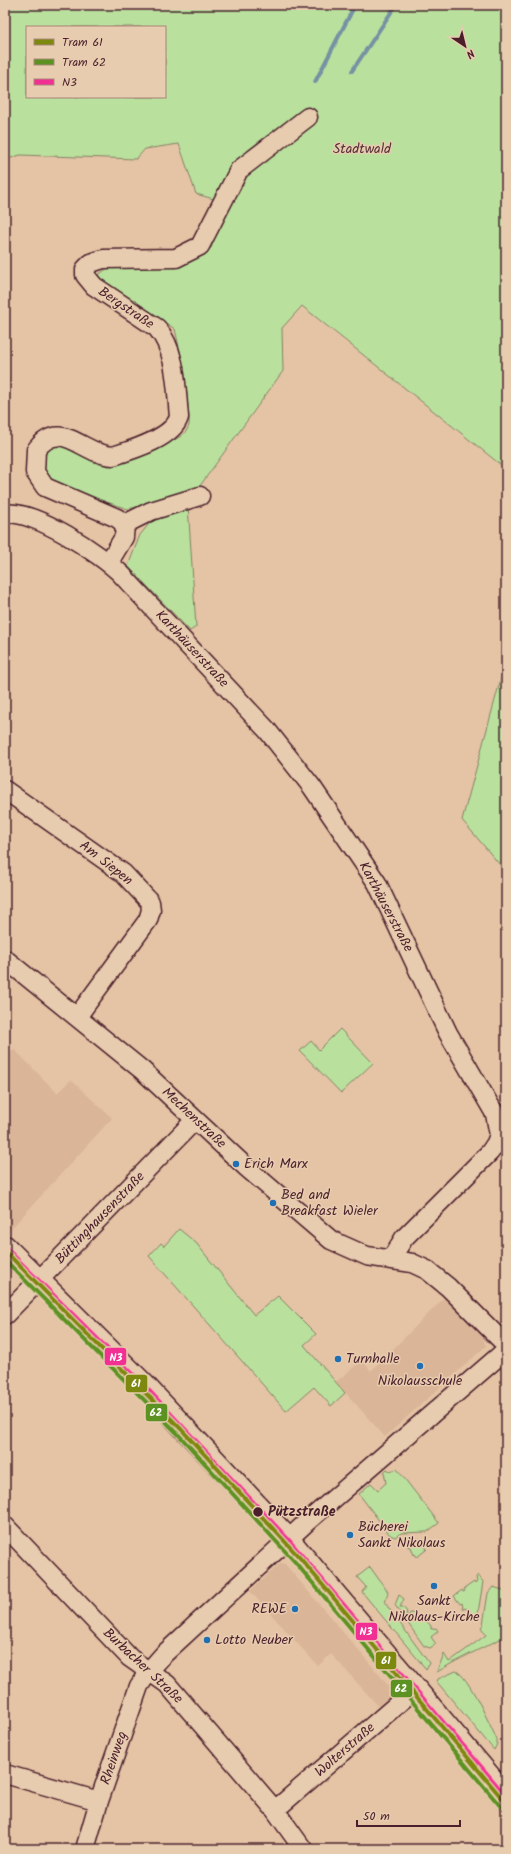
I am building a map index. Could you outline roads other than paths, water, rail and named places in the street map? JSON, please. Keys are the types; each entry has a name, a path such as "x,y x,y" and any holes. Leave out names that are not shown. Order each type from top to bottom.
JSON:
{"main road":[{"path":"5,1247 163,1405 288,1539 506,1796"}],"street":[{"name":"Bergstraße","path":"125,524 117,518 45,487 36,472 36,450 47,439 55,436 63,436 105,456 113,456 147,444 158,438 177,422 179,416 173,362 164,337 157,328 94,286 85,275 85,269 91,263 103,259 176,258 200,246 239,170 308,117"},
{"path":"7,509 50,526 109,562 124,537 125,524 151,511 200,496"},
{"name":"Karthäuserstraße","path":"109,562 192,648 267,730 312,787 377,883 448,1033 495,1114 499,1135 490,1152 404,1238 391,1259"},
{"name":"Am Siepen","path":"5,790 123,873 150,902 151,910 148,920 77,1017"},
{"name":"Mechenstraße","path":"5,959 142,1070 195,1120 331,1240 367,1256 412,1263 436,1277 506,1345"},
{"name":"Büttinghausenstraße","path":"5,1315 195,1120"},
{"path":"148,1671 164,1654 288,1539 506,1350"},
{"name":"Burbacher Straße","path":"5,1526 130,1658 167,1684 275,1810 303,1849"},
{"name":"Rheinweg","path":"85,1849 99,1801 139,1686 148,1671"},
{"name":"Wolterstraße","path":"275,1810 415,1689"},
{"path":"5,1774 99,1801"}],"waterway":[{"path":"315,82 355,5"},
{"path":"352,71 396,5"}],"tram line":[{"name":"61","path":"5,1251 181,1429 300,1558 506,1803"},
{"name":"62","path":"5,1260 177,1433 295,1562 501,1807"}],"place":[{"name":"Erich Marx","path":"236,1164"},
{"name":"Bed and Breakfast Wieler","path":"273,1203"},
{"name":"Turnhalle","path":"338,1359"},
{"name":"Nikolausschule","path":"420,1366"},
{"name":"Pützstraße","path":"258,1512"},
{"name":"Bücherei Sankt Nikolaus","path":"350,1535"},
{"name":"Sankt Nikolaus-Kirche","path":"434,1586"},
{"name":"REWE","path":"295,1609"},
{"name":"Lotto Neuber","path":"207,1640"}],"park label":[{"name":"Stadtwald","path":"362,149"}]}
